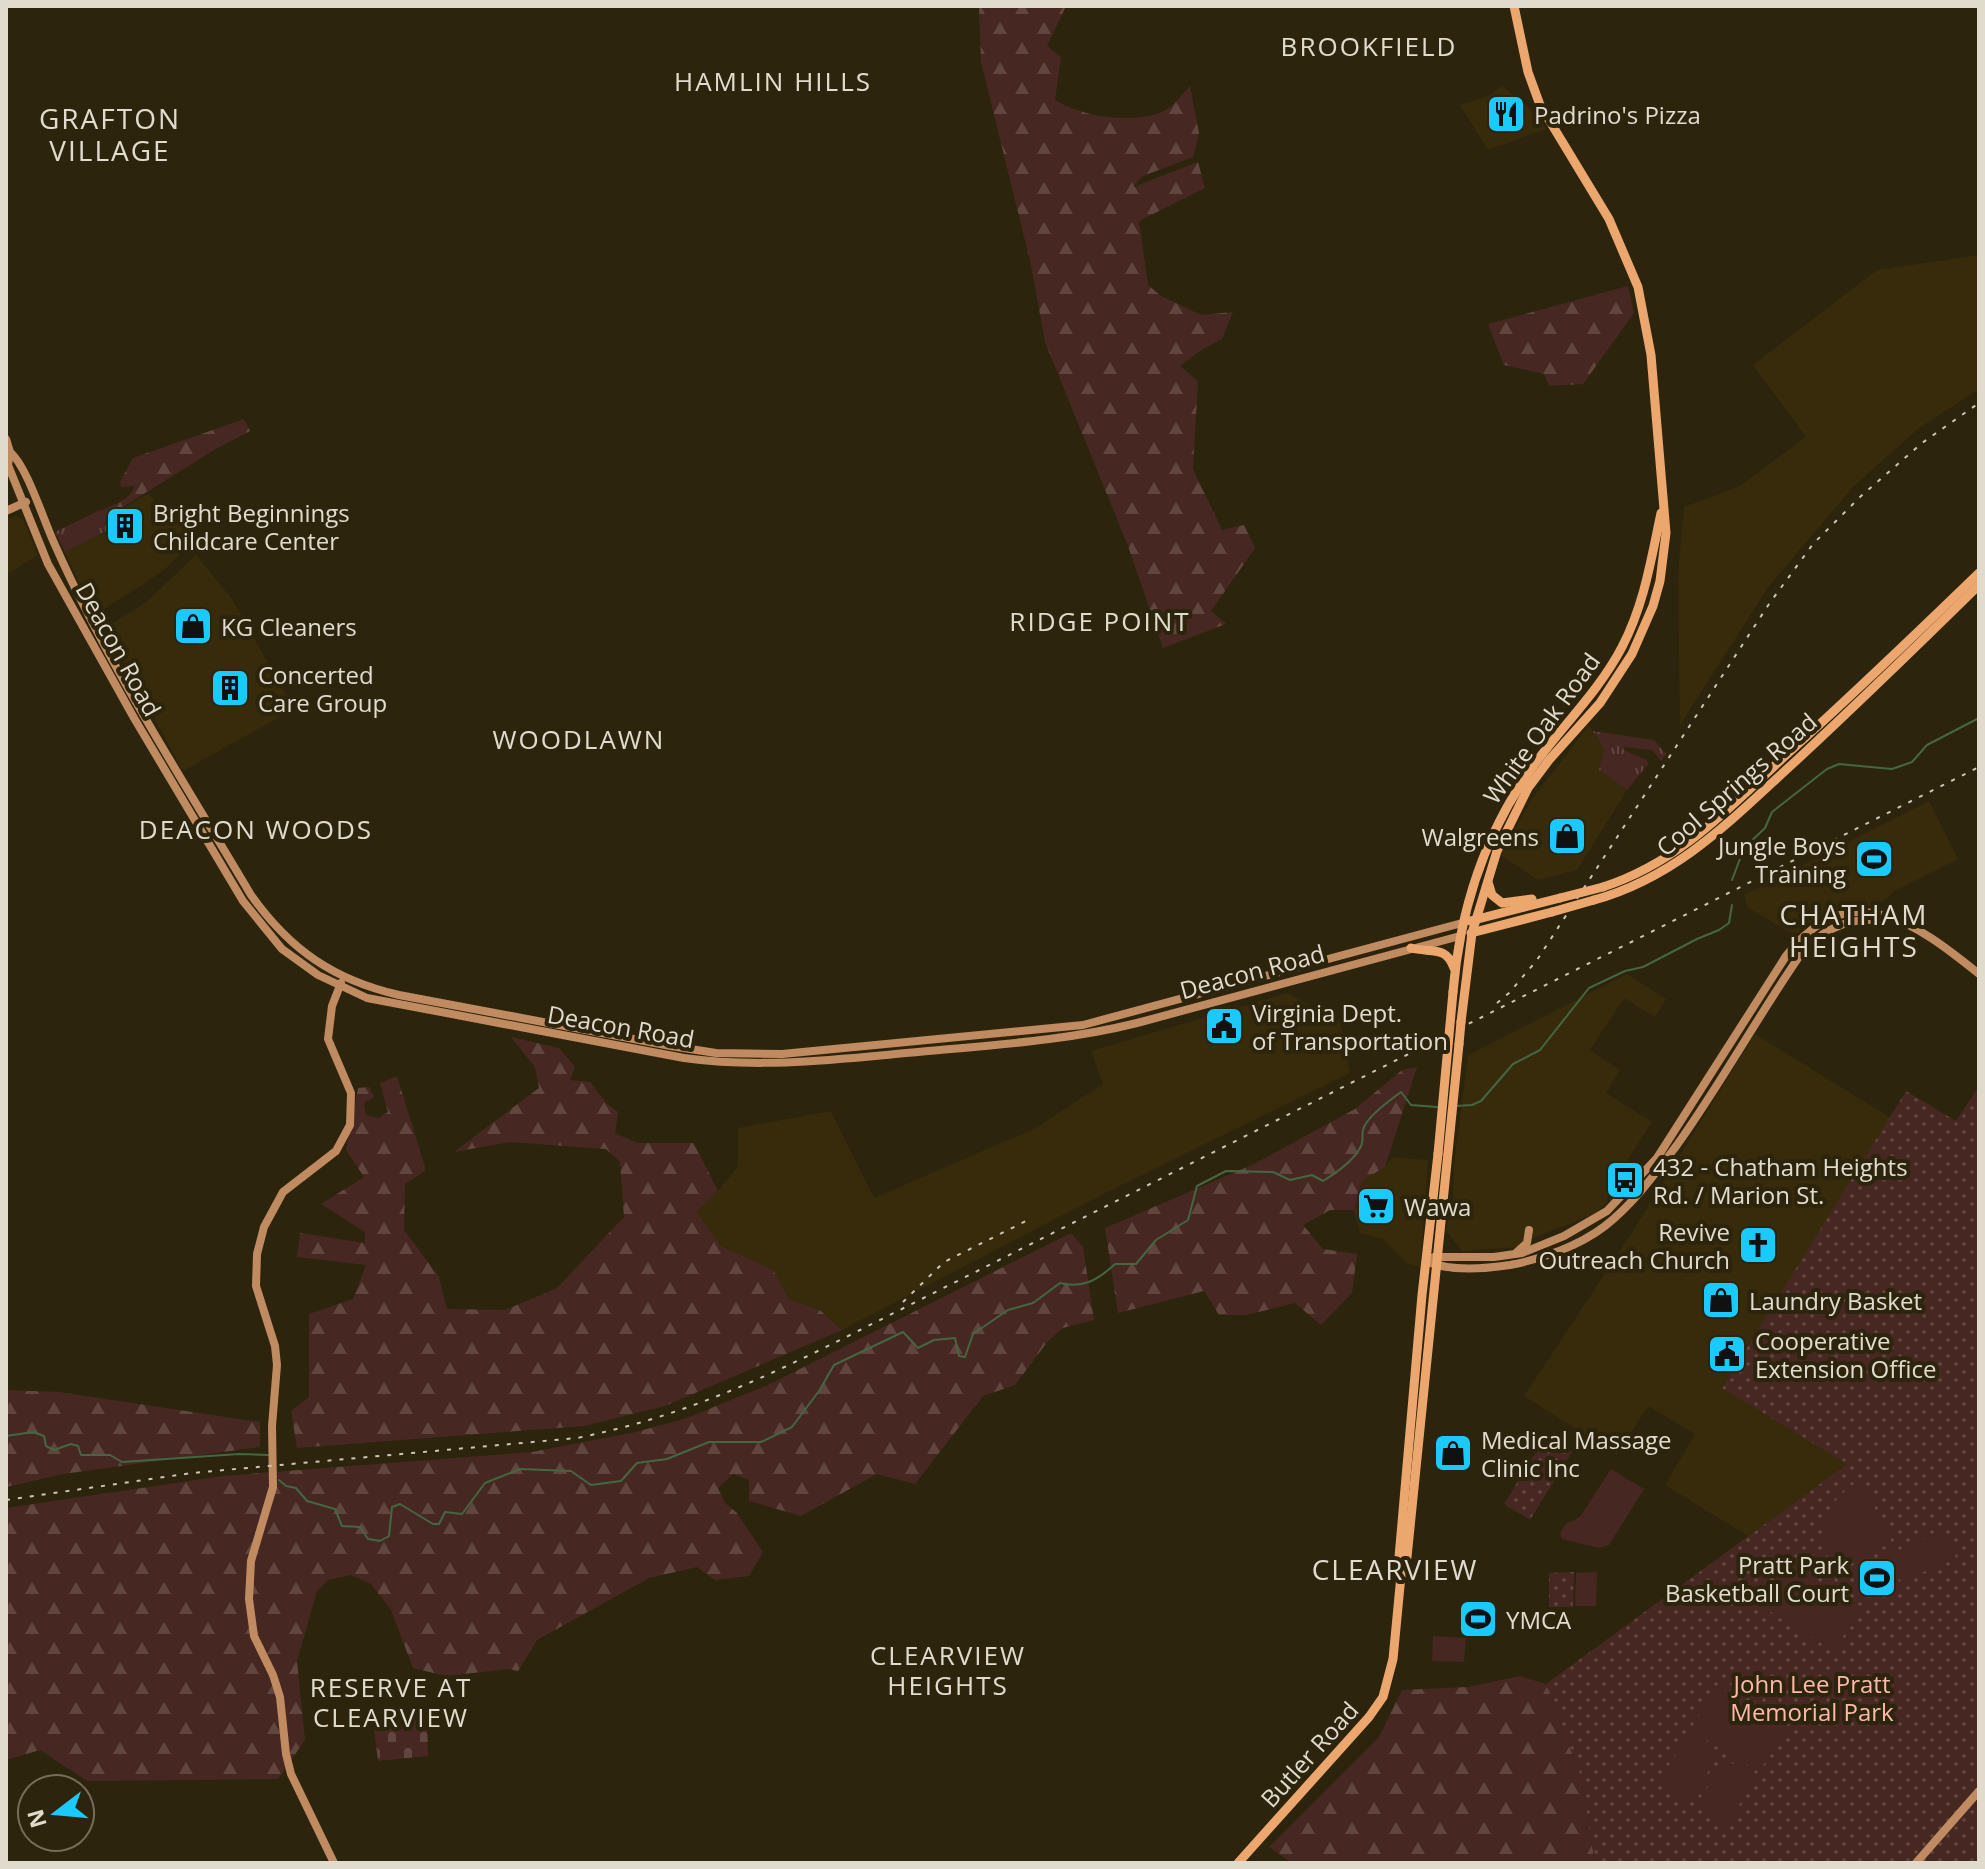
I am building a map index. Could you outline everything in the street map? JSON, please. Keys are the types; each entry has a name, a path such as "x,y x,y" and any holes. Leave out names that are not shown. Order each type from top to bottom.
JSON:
{"main road":[{"name":"White Oak Road","path":"1426,1261 1472,933 1488,874 1528,788 1622,673 1640,637 1660,581 1666,533 1651,355 1638,287 1609,219 1540,105 1528,72 1514,6"},
{"name":"Deacon Road","path":"6,439 10,452 8,465 48,564 243,901 282,949 310,970 341,981 399,995 671,1046 716,1053 782,1054 1083,1025 1475,920"},
{"name":"Deacon Road","path":"10,452 19,460 93,625 251,895 270,922 290,941 341,981 386,1003 708,1062 783,1064 1085,1035 1472,933"},
{"path":"6,511 34,499"},
{"name":"White Oak Road","path":"1437,1261 1455,971 1462,923 1475,878 1507,807 1533,767 1612,666 1630,631 1648,577 1662,506"},
{"name":"Cool Springs Road","path":"1910,647 1979,573"},
{"name":"Cool Springs Road","path":"1472,933 1638,885 1690,855 1979,585"},
{"name":"Cool Springs Road","path":"1475,920 1603,887 1646,870 1690,843 1822,730"},
{"path":"1488,874 1490,890 1502,903 1558,898"},
{"path":"1426,1261 1512,1255 1555,1240 1607,1211 1652,1165 1797,942 1813,929 1842,915 1883,913 1918,928 1979,974"},
{"path":"1437,1261 1497,1267 1557,1250 1604,1226 1630,1204 1660,1169 1698,1116 1803,951 1822,933 1838,926 1890,918"},
{"path":"1411,948 1423,952 1441,951 1448,955 1455,971"},
{"path":"334,1863 291,1774 277,1686 251,1626 249,1599 251,1561 273,1487 272,1426 277,1365 275,1346 256,1286 257,1254 264,1227 283,1192 336,1151 350,1125 351,1093 328,1039 332,1006 341,981"},
{"path":"1512,1255 1527,1243 1529,1230 1538,1239 1555,1240"},
{"name":"Butler Road","path":"1402,1565 1398,1558 1426,1261"},
{"name":"Butler Road","path":"1238,1863 1369,1717 1383,1697 1393,1659 1402,1565 1407,1557 1437,1261"},
{"path":"1916,1863 1979,1791"}],"shaded area":[{"path":"1502,86 1538,115 1546,129 1488,150 1460,105 1488,96"},
{"path":"1979,255 1979,389 1918,429 1854,486 1769,586 1680,725 1678,574 1684,507 1740,486 1806,437 1753,365 1877,270"},
{"path":"148,494 195,539 165,569 145,583 101,611 90,607 65,552 110,529 105,518"},
{"path":"16,516 24,521 38,555 6,575 6,519"},
{"path":"196,555 232,599 294,709 183,771 105,628 145,603"},
{"path":"1589,725 1604,749 1599,770 1627,790 1577,870 1538,880 1500,855 1532,799"},
{"path":"1929,801 1958,859 1894,891 1873,906 1853,906 1836,911 1807,924 1795,935 1748,908 1744,895"},
{"path":"1627,974 1666,999 1655,1017 1624,998 1590,1050 1620,1070 1606,1093 1652,1122 1609,1189 1607,1203 1594,1214 1523,1242 1518,1247 1462,1251 1446,1230 1453,1197 1454,1164 1468,1055"},
{"path":"1287,993 1340,1022 1350,1073 1107,1192 842,1330 821,1311 789,1299 773,1270 721,1246 695,1211 718,1191 738,1166 738,1128 831,1111 874,1198 1036,1128 1103,1084 1091,1051"},
{"path":"1755,1034 1891,1118 1722,1388 1847,1464 1748,1536 1665,1485 1695,1434 1648,1406 1617,1455 1524,1396 1631,1234"},
{"path":"1393,1157 1428,1160 1420,1267 1406,1263 1383,1239 1360,1233 1354,1211 1362,1181 1385,1167"}],"green space":[{"path":"979,6 1066,6 1047,46 1061,57 1055,100 1079,111 1121,118 1149,116 1169,107 1190,86 1199,133 1193,157 1143,176 1133,187 1198,162 1205,188 1139,221 1148,285 1161,296 1201,315 1233,312 1222,339 1180,366 1198,381 1193,469 1222,530 1244,525 1255,548 1211,611 1226,624 1163,648 1128,546 1045,342 1031,265 981,62"},
{"path":"1628,286 1634,313 1583,384 1549,386 1544,374 1504,365 1488,324"},
{"path":"244,419 250,431 105,518 107,522 104,523 100,511 133,491 135,486 121,487 120,482 133,458"},
{"path":"100,510 100,517 110,529 65,552 55,532"},
{"path":"1593,731 1654,740 1666,754 1661,761 1652,750 1623,747 1647,760 1648,764 1627,790 1599,770 1604,749"},
{"path":"511,1037 559,1048 575,1067 570,1080 590,1082 607,1104 618,1112 615,1133 637,1143 694,1143 718,1191 696,1212 721,1246 773,1270 789,1299 821,1311 842,1330 665,1406 584,1426 297,1448 291,1411 309,1397 309,1314 353,1299 366,1265 297,1257 300,1233 365,1243 365,1232 321,1204 364,1177 346,1150 358,1088 369,1087 374,1097 364,1103 366,1115 378,1118 388,1112 380,1083 397,1076 425,1167 425,1171 405,1184 404,1230 439,1277 447,1309 505,1310 557,1288 624,1217 620,1162 606,1149 510,1142 454,1152 539,1088 535,1067"},
{"path":"1417,1067 1385,1167 1362,1181 1354,1210 1330,1210 1303,1225 1323,1249 1357,1254 1352,1293 1321,1325 1295,1303 1246,1315 1219,1315 1204,1291 1118,1313 1105,1228 1254,1164 1355,1109 1402,1070"},
{"name":"John Lee Pratt Memorial Park","path":"1979,1086 1979,1863 1595,1863 1581,1777 1546,1684 1847,1464 1722,1388 1906,1091 1956,1121"},
{"path":"1071,1233 1083,1247 1094,1320 1063,1328 1048,1341 1015,1385 983,1396 915,1484 877,1474 801,1516 749,1501 749,1480 733,1474 718,1488 725,1503 737,1513 763,1552 749,1576 715,1580 697,1567 649,1578 537,1640 518,1671 508,1669 446,1676 413,1668 391,1610 371,1584 351,1575 328,1580 317,1591 297,1661 305,1740 278,1779 96,1781 96,1773 75,1773 40,1750 6,1760 6,1508 223,1476 532,1452 636,1432 687,1418 770,1384"},
{"path":"6,1390 59,1392 260,1422 260,1447 63,1474 6,1487"},
{"path":"1546,1436 1572,1452 1530,1520 1504,1504"},
{"name":"YMCA","path":"1611,1469 1644,1489 1609,1545 1599,1548 1562,1539 1560,1533 1566,1524 1580,1517"},
{"path":"1859,1481 1891,1537 1890,1542 1834,1573 1825,1546 1826,1521 1837,1500"},
{"path":"1942,1530 1956,1557 1901,1582 1889,1555"},
{"name":"Pratt Park Basketball Court","path":"1882,1560 1894,1586 1872,1596 1859,1570"},
{"path":"1792,1565 1861,1607 1834,1651 1766,1609"},
{"path":"1574,1572 1573,1607 1549,1607 1549,1573"},
{"path":"1597,1572 1596,1606 1575,1606 1576,1573"},
{"name":"YMCA","path":"1433,1636 1466,1638 1464,1662 1432,1661"},
{"path":"1520,1676 1546,1684 1581,1777 1595,1863 1292,1863 1269,1847 1379,1737 1402,1690 1468,1687"},
{"path":"1717,1686 1786,1729 1759,1772 1690,1730"},
{"path":"427,1719 428,1756 378,1761 376,1724"},
{"path":"1688,1735 1719,1754 1689,1802 1659,1782"},
{"path":"1725,1759 1756,1778 1727,1824 1696,1806"}],"waterway":[{"path":"1732,880 1744,848 1765,828 1772,812 1827,769 1839,764 1892,769 1912,762 1927,745 1979,718"},
{"path":"1455,1106 1481,1101 1513,1064 1540,1050 1589,988 1625,971 1643,967 1719,930 1729,923 1732,905"},
{"path":"279,1480 286,1486 296,1488 307,1501 335,1509 342,1526 360,1527 368,1539 380,1541 389,1536 392,1507 400,1504 433,1524 439,1524 445,1512 462,1514 485,1483 520,1469 571,1471 591,1485 621,1481 637,1463 667,1459 709,1442 761,1442 792,1427 834,1365 903,1332 918,1348 934,1340 955,1338 959,1356 965,1357 973,1334 1008,1310 1033,1303 1060,1283 1083,1284 1096,1279 1115,1264 1136,1264 1156,1240 1188,1220 1197,1186 1226,1171 1273,1172 1290,1180 1312,1175 1323,1181 1354,1157 1362,1144 1367,1122 1401,1092 1411,1105 1437,1107"},
{"path":"6,1436 33,1432 44,1436 46,1446 54,1450 71,1444 78,1446 81,1455 110,1455 122,1462 268,1455"}],"railway":[{"path":"1497,1003 1537,960 1769,604 1813,544 1860,497 1922,443 1979,403"},
{"path":"6,1500 192,1473 577,1438 688,1407 825,1348 1979,767"},
{"path":"903,1302 944,1262 1028,1220"}],"place":[{"name":"Padrino's Pizza","path":"1506,114"},
{"name":"Bright Beginnings Childcare Center","path":"125,526"},
{"name":"KG Cleaners","path":"193,626"},
{"name":"Concerted Care Group","path":"230,688"},
{"name":"Walgreens","path":"1567,836"},
{"name":"Jungle Boys Training","path":"1874,859"},
{"name":"Virginia Dept. of Transportation","path":"1224,1026"},
{"name":"432 - Chatham Heights Rd. / Marion St.","path":"1625,1180"},
{"name":"Wawa","path":"1376,1206"},
{"name":"Revive Outreach Church","path":"1758,1245"},
{"name":"Laundry Basket","path":"1721,1300"},
{"name":"Cooperative Extension Office","path":"1727,1354"},
{"name":"Medical Massage Clinic Inc","path":"1453,1453"},
{"name":"Pratt Park Basketball Court","path":"1877,1578"},
{"name":"YMCA","path":"1478,1619"}],"district":[{"name":"BROOKFIELD","path":"1369,46"},
{"name":"HAMLIN HILLS","path":"773,81"},
{"name":"GRAFTON VILLAGE","path":"110,134"},
{"name":"RIDGE POINT","path":"1100,621"},
{"name":"WOODLAWN","path":"579,739"},
{"name":"DEACON WOODS","path":"256,829"},
{"name":"CHATHAM HEIGHTS","path":"1854,930"},
{"name":"CLEARVIEW","path":"1395,1569"},
{"name":"CLEARVIEW HEIGHTS","path":"948,1670"},
{"name":"RESERVE AT CLEARVIEW","path":"391,1702"}]}
